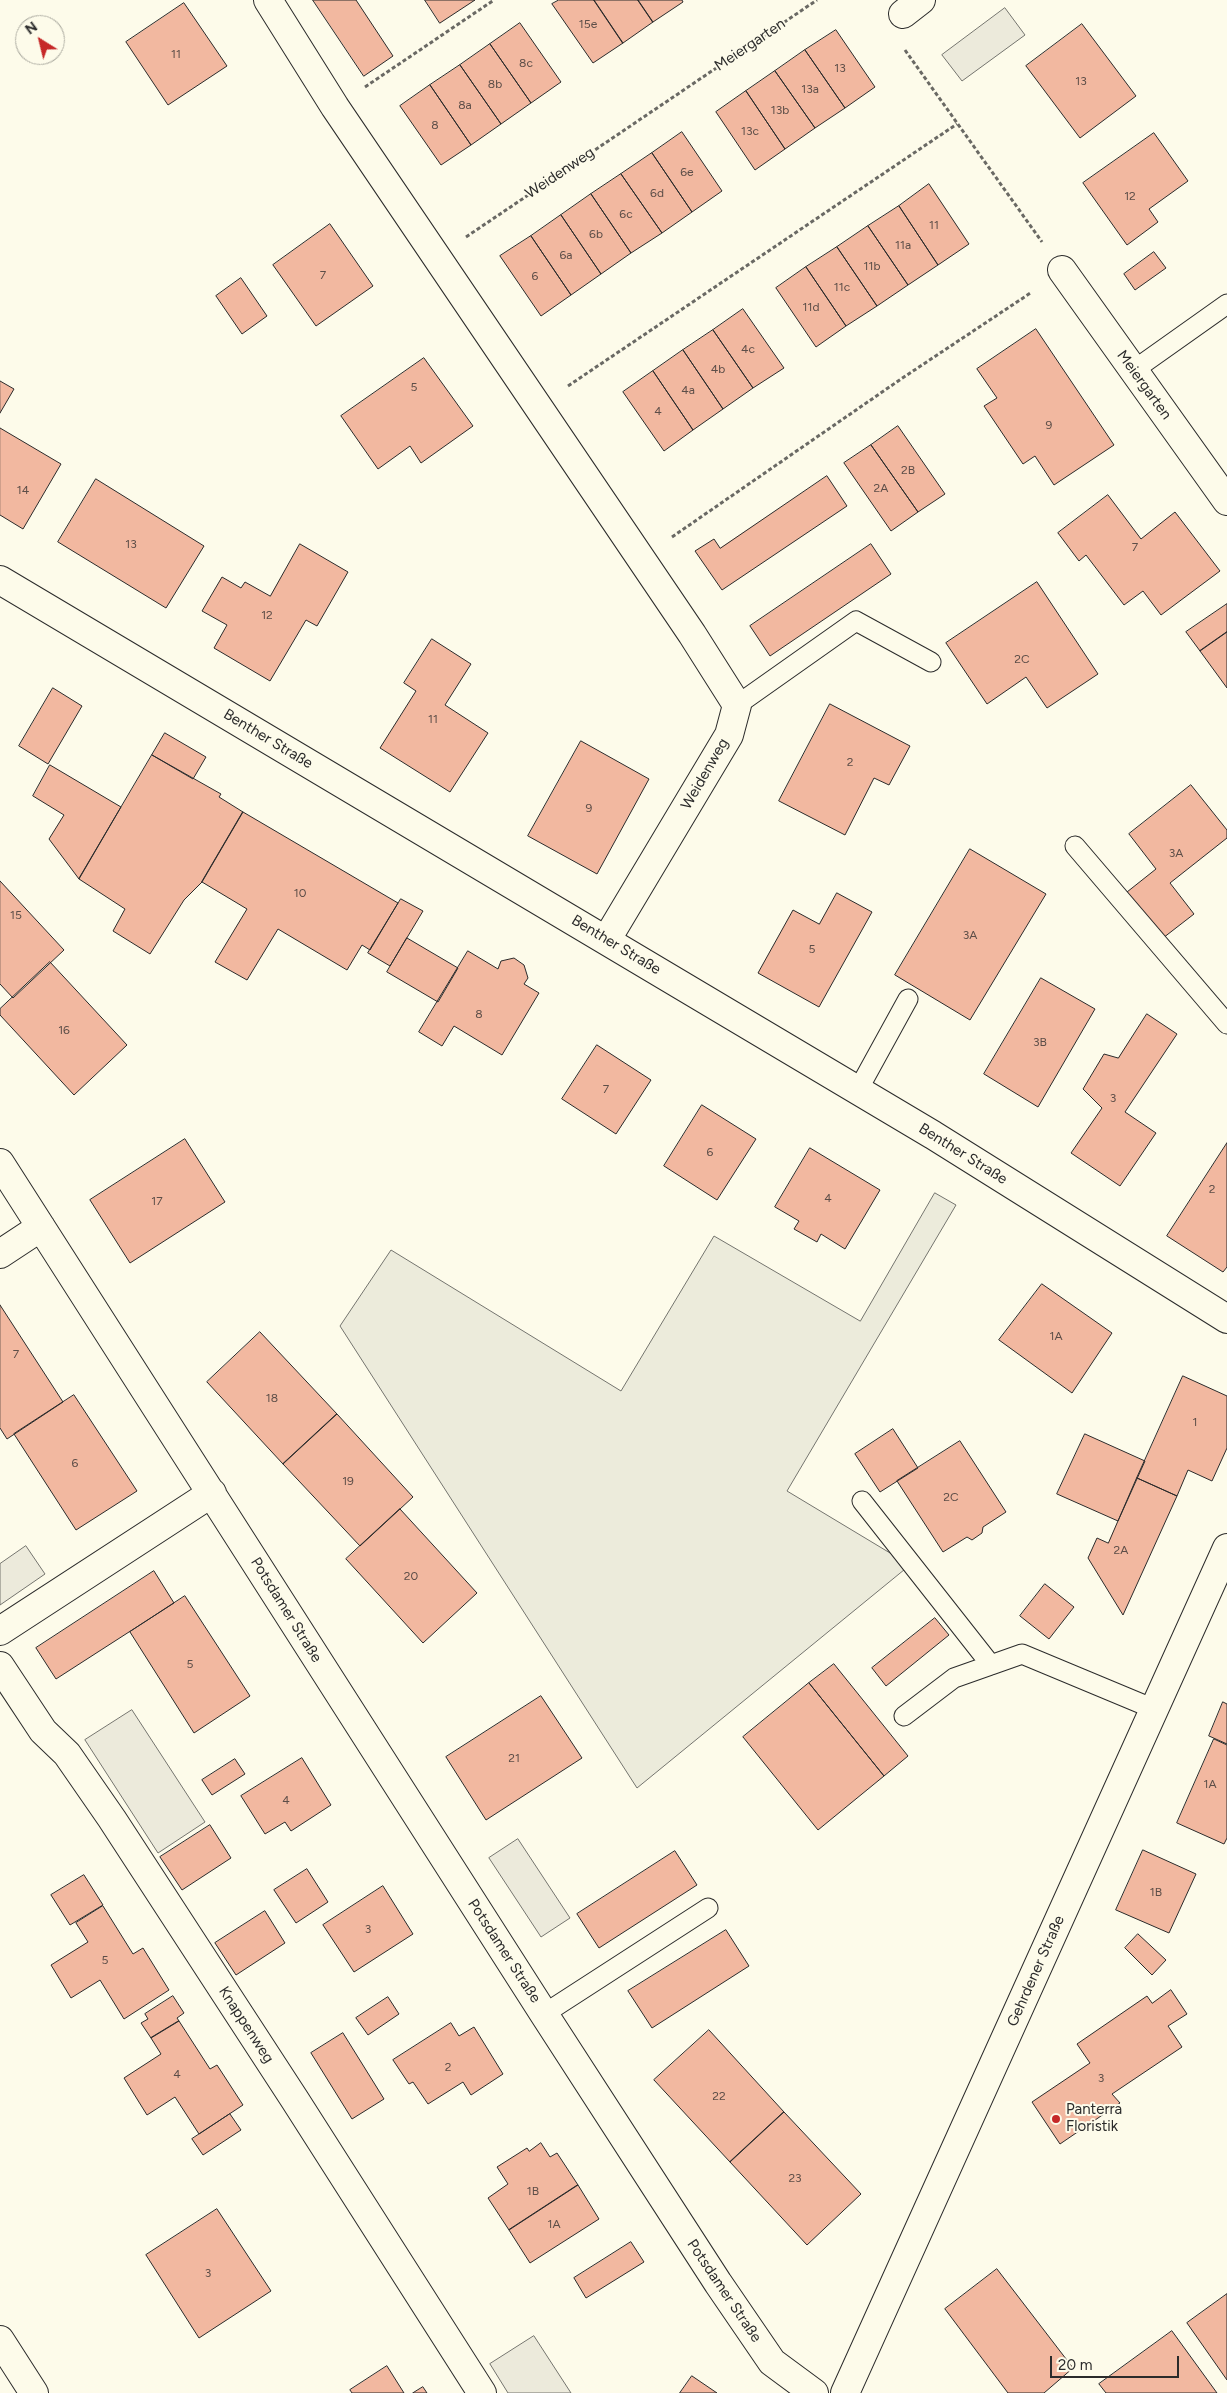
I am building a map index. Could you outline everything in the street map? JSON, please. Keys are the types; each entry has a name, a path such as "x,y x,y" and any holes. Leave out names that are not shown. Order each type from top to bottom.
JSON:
{"street":[{"path":"268,0 335,107 539,407 737,705"},
{"name":"Meiergarten","path":"1062,270 1227,501"},
{"name":"Benther Straße","path":"0,580 608,939 934,1135 1227,1319"},
{"name":"Weidenweg","path":"608,939 729,735 737,705"},
{"name":"Potsdamer Straße","path":"0,1163 544,2014 772,2362 814,2393"},
{"path":"0,1254 41,1227"},
{"path":"0,1631 212,1493"},
{"name":"Gehrdener Straße","path":"845,2393 1227,1548"},
{"name":"Knappenweg","path":"0,1666 43,1731 67,1754 117,1827 295,2100 482,2393"},
{"path":"0,2340 34,2393"}],"lane":[{"path":"1134,370 1227,304"},
{"path":"737,705 856,621 931,662"},
{"path":"1075,846 1227,1024"},
{"path":"858,1090 908,999"},
{"path":"862,1501 991,1665"},
{"path":"904,1716 954,1678 1022,1654 1154,1709"},
{"path":"544,2014 708,1908"}],"path":[{"path":"335,107 494,0"},
{"name":"Meiergarten","path":"684,89 817,0"},
{"path":"641,559 1062,270 903,47"},
{"name":"Weidenweg","path":"436,257 684,89"},
{"path":"539,407 957,124"}],"shaded area":[{"path":"1005,8 1025,35 962,81 942,55"},
{"path":"935,1193 956,1205 787,1491 910,1565 637,1788 340,1326 391,1250 621,1391 714,1236 860,1321"},
{"path":"26,1546 45,1574 0,1605 0,1564"},
{"path":"132,1710 205,1822 158,1853 85,1740"},
{"path":"518,1839 570,1918 541,1937 489,1858"},
{"path":"534,2336 571,2393 508,2393 490,2364"}],"building":[{"path":"313,0 356,0 393,56 364,76"},
{"path":"425,0 475,0 440,23"},
{"path":"559,0 594,0 623,43 593,63 552,4"},
{"path":"594,0 638,0 653,22 623,43"},
{"path":"638,0 682,0 683,2 653,22"},
{"path":"184,3 227,66 168,105 126,42"},
{"path":"520,23 561,82 531,103 490,44"},
{"path":"1082,24 1136,96 1080,138 1026,66"},
{"path":"836,30 875,87 845,108 805,50"},
{"path":"490,44 531,103 501,124 460,65"},
{"path":"805,50 845,108 815,128 775,71"},
{"path":"460,65 501,124 471,145 430,85"},
{"path":"775,71 815,128 785,149 746,91"},
{"path":"430,85 471,145 441,165 400,106"},
{"path":"746,91 785,149 755,170 716,112"},
{"path":"682,132 722,191 692,212 652,153"},
{"path":"1154,133 1188,181 1149,209 1158,222 1127,245 1083,183"},
{"path":"652,153 692,212 662,233 621,174"},
{"path":"621,174 662,233 631,253 591,194"},
{"path":"929,184 969,244 938,265 899,206"},
{"path":"591,194 631,253 601,274 561,215"},
{"path":"899,206 938,265 908,285 868,226"},
{"path":"561,215 601,274 571,295 531,236"},
{"path":"330,224 373,286 316,326 273,265"},
{"path":"868,226 908,285 877,306 837,247"},
{"path":"531,236 571,295 541,316 500,256"},
{"path":"837,247 877,306 846,326 806,267"},
{"path":"1154,252 1166,268 1135,290 1124,274"},
{"path":"806,267 846,326 816,347 776,288"},
{"path":"241,278 267,316 242,334 216,296"},
{"path":"743,309 784,368 753,388 713,330"},
{"path":"1036,329 1114,445 1054,485 1035,456 1023,464 984,406 997,398 977,369"},
{"path":"713,330 753,388 723,409 683,350"},
{"path":"683,350 723,409 693,430 653,371"},
{"path":"424,358 473,426 421,463 410,446 378,469 341,416"},
{"path":"653,371 693,430 664,451 623,392"},
{"path":"0,381 14,389 0,413"},
{"path":"898,426 945,494 918,512 871,445"},
{"path":"0,428 61,464 23,529 0,515"},
{"path":"871,445 918,512 891,531 844,463"},
{"path":"827,476 847,506 722,590 695,551 714,539 720,548"},
{"path":"96,479 204,546 166,608 58,542"},
{"path":"1108,495 1141,539 1175,512 1220,571 1161,615 1143,591 1124,605 1086,555 1079,561 1058,533"},
{"path":"300,544 348,572 317,626 306,620 270,681 214,648 227,625 202,611 222,577 241,588 245,582 270,596"},
{"path":"871,544 891,574 770,656 750,626"},
{"path":"1037,582 1098,674 1047,708 1026,677 987,704 946,643"},
{"path":"1227,604 1227,632 1200,651 1186,632"},
{"path":"1227,632 1227,688 1200,651"},
{"path":"432,639 471,664 445,705 488,733 450,792 380,748 416,691 404,683"},
{"path":"53,688 82,706 48,764 19,746"},
{"path":"830,704 910,746 889,785 874,778 845,835 779,801"},
{"path":"165,733 206,757 193,779 152,755"},
{"path":"581,741 649,779 597,874 528,836"},
{"path":"152,755 221,794 219,797 243,812 202,882 184,900 150,954 113,931 125,909 79,879"},
{"path":"50,765 121,807 79,879 49,839 64,815 33,796"},
{"path":"1191,785 1227,830 1227,838 1170,883 1194,914 1163,938 1127,892 1156,869 1129,834"},
{"path":"243,812 398,903 370,950 362,945 347,970 278,929 247,980 215,962 247,909 202,882"},
{"path":"970,849 1046,894 970,1020 895,975"},
{"path":"0,881 64,950 13,998 0,984"},
{"path":"837,893 872,912 819,1007 758,973 793,910 819,924"},
{"path":"401,899 423,911 390,966 368,953"},
{"path":"407,938 458,968 438,1002 387,972"},
{"path":"468,951 498,969 501,961 514,958 524,965 528,978 524,984 539,993 502,1055 454,1026 442,1046 419,1032"},
{"path":"50,962 127,1045 74,1095 0,1015 0,1009"},
{"path":"1041,978 1095,1009 1038,1107 984,1074"},
{"path":"1147,1014 1177,1034 1125,1112 1156,1133 1120,1186 1071,1153 1102,1108 1083,1089 1104,1054 1118,1058"},
{"path":"597,1045 651,1080 616,1134 562,1099"},
{"path":"702,1105 756,1139 717,1200 664,1166"},
{"path":"185,1139 225,1202 130,1263 90,1200"},
{"path":"1227,1143 1227,1267 1223,1272 1167,1236"},
{"path":"810,1148 880,1190 845,1249 821,1234 817,1242 794,1229 799,1221 775,1207"},
{"path":"1042,1284 1112,1333 1072,1393 999,1340"},
{"path":"0,1305 63,1402 7,1439 0,1428"},
{"path":"260,1332 337,1414 283,1464 207,1382"},
{"path":"1183,1376 1227,1396 1227,1448 1212,1481 1188,1470 1177,1496 1137,1478"},
{"path":"74,1395 137,1491 76,1530 14,1434"},
{"path":"337,1414 413,1497 360,1546 283,1464"},
{"path":"893,1429 918,1468 880,1492 855,1454"},
{"path":"1085,1434 1145,1461 1118,1521 1057,1494"},
{"path":"960,1441 1006,1512 983,1527 982,1533 972,1540 967,1537 943,1552 897,1481"},
{"path":"1137,1478 1177,1496 1123,1615 1088,1558 1097,1538 1108,1543"},
{"path":"400,1509 477,1593 423,1643 346,1559"},
{"path":"154,1571 174,1603 56,1679 36,1648"},
{"path":"1045,1584 1074,1607 1049,1639 1020,1616"},
{"path":"185,1596 250,1696 194,1733 130,1632"},
{"path":"935,1618 949,1635 886,1686 872,1668"},
{"path":"834,1664 908,1756 884,1776 809,1683"},
{"path":"809,1683 884,1776 818,1830 743,1737"},
{"path":"541,1696 582,1758 486,1820 446,1757"},
{"path":"1223,1702 1227,1704 1227,1744 1209,1736"},
{"path":"1214,1739 1227,1745 1227,1838 1224,1844 1177,1823"},
{"path":"302,1758 331,1805 291,1831 285,1822 265,1834 241,1796"},
{"path":"235,1759 245,1774 212,1795 202,1780"},
{"path":"210,1825 231,1858 182,1890 160,1857"},
{"path":"1143,1850 1196,1874 1169,1933 1116,1910"},
{"path":"675,1851 697,1885 599,1948 577,1914"},
{"path":"307,1869 328,1902 296,1923 274,1890"},
{"path":"84,1875 103,1905 70,1925 51,1895"},
{"path":"383,1886 413,1934 354,1972 323,1925"},
{"path":"103,1906 133,1954 143,1948 169,1990 124,2019 100,1980 71,1998 51,1965 88,1942 76,1923"},
{"path":"265,1911 285,1943 236,1975 215,1943"},
{"path":"726,1930 749,1966 652,2028 628,1991"},
{"path":"1138,1934 1166,1960 1152,1975 1125,1948"},
{"path":"1171,1990 1187,2014 1168,2026 1182,2047 1112,2094 1120,2103 1060,2144 1032,2102 1090,2063 1077,2044 1147,1996 1152,2003"},
{"path":"173,1996 184,2013 177,2018 179,2021 151,2038 141,2023 148,2019 145,2014"},
{"path":"388,1997 399,2014 368,2035 356,2018"},
{"path":"179,2021 210,2069 217,2065 243,2105 199,2134 175,2097 147,2115 124,2078 161,2054 151,2038"},
{"path":"451,2023 459,2036 474,2027 503,2074 471,2095 463,2082 428,2104 413,2082 409,2084 393,2060"},
{"path":"709,2030 784,2112 730,2162 654,2080"},
{"path":"343,2033 384,2099 352,2119 311,2053"},
{"path":"784,2112 861,2194 807,2245 730,2162"},
{"path":"230,2114 241,2130 203,2155 192,2139"},
{"path":"541,2143 550,2157 557,2153 578,2185 509,2230 488,2198 508,2184 497,2167 527,2148 529,2151"},
{"path":"578,2185 599,2219 530,2263 509,2230"},
{"path":"217,2209 271,2291 199,2338 146,2255"},
{"path":"631,2242 644,2262 586,2298 574,2278"},
{"path":"997,2269 1073,2368 1044,2393 1008,2393 945,2309"},
{"path":"1227,2294 1227,2380 1187,2323"},
{"path":"1172,2331 1217,2393 1106,2393 1099,2384"},
{"path":"387,2366 404,2393 352,2393 350,2390"},
{"path":"692,2376 717,2393 680,2393"},
{"path":"423,2387 427,2393 413,2393"}],"place":[{"name":"Panterra Floristik","path":"1056,2119"}]}
